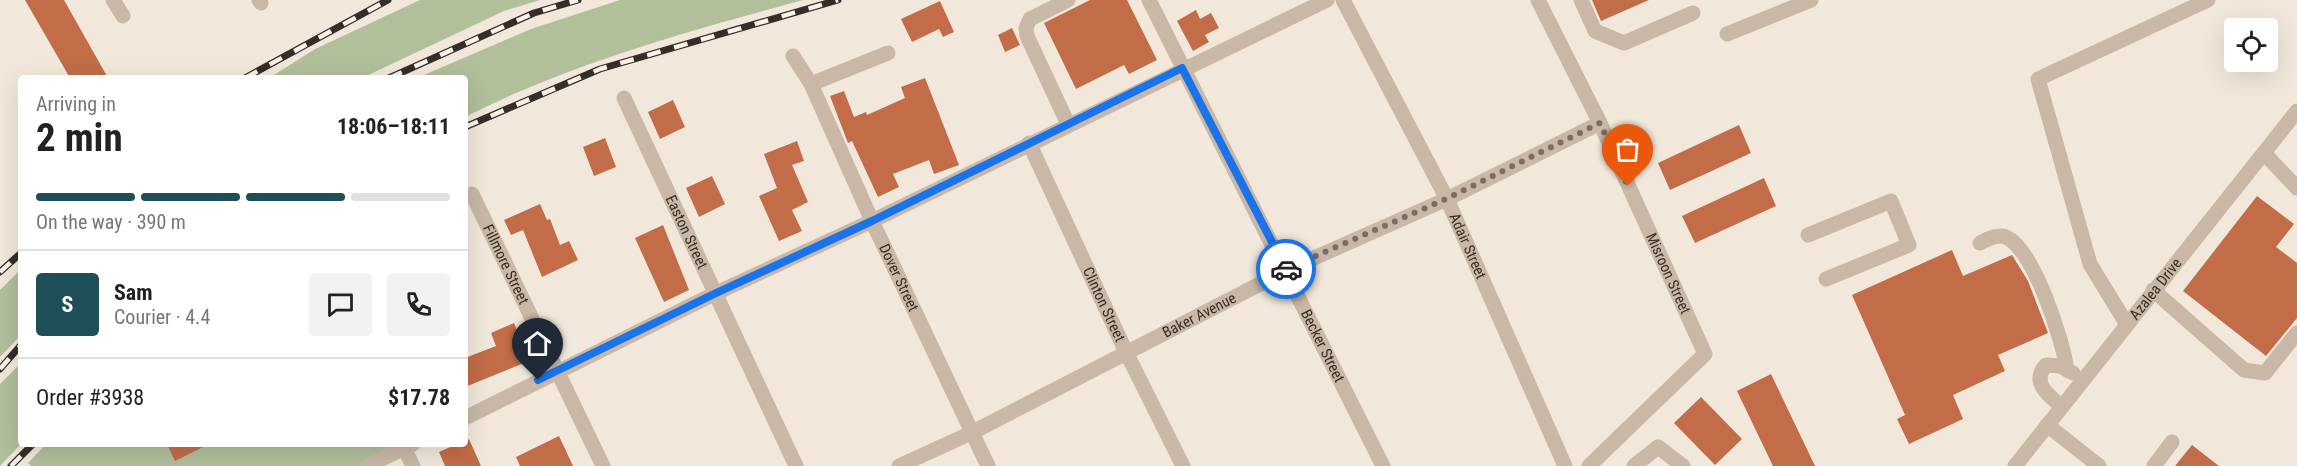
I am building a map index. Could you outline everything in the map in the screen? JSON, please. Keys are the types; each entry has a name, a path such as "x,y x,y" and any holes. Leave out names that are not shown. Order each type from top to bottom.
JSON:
{"street":[{"path":"113,0 123,16"},
{"path":"1068,0 1030,19 1026,28 1027,36 1068,124"},
{"name":"Becker Street","path":"1149,0 1287,270 1383,466"},
{"path":"468,416 714,294 872,221 1182,68 1327,0"},
{"name":"Adair Street","path":"1343,0 1446,199 1565,466"},
{"name":"Misroon Street","path":"1538,0 1600,123 1705,354 1589,466"},
{"path":"1581,0 1595,31 1624,43 1693,13"},
{"path":"1727,34 1810,0"},
{"path":"2126,323 2090,264 2038,79 2208,0"},
{"path":"811,84 888,53"},
{"name":"Dover Street","path":"794,56 811,84 872,221 988,466"},
{"name":"Easton Street","path":"624,98 796,466"},
{"name":"Azalea Drive","path":"2015,466 2126,323 2297,111"},
{"name":"Baker Avenue","path":"898,466 971,433 1287,270 1446,199 1600,123"},
{"name":"Clinton Street","path":"1029,143 1126,352 1183,466"},
{"path":"2264,153 2297,188"},
{"name":"Fillmore Street","path":"472,194 603,466"},
{"path":"1808,235 1892,201 1909,245 1826,279"},
{"path":"1980,243 2000,236 2008,238 2023,253 2043,290 2067,370"},
{"path":"2153,290 2244,370 2265,373 2297,333"},
{"path":"2061,406 2050,396 2038,379 2046,365 2060,366 2084,377"},
{"path":"2047,425 2100,466"},
{"path":"2154,466 2172,441"},
{"path":"368,466 406,447"},
{"path":"408,447 412,466"},
{"path":"1634,466 1658,447 1683,466"}],"green space":[{"path":"420,0 540,0 504,11 368,75 274,75 315,49"},
{"path":"620,0 803,0 674,36 588,64 546,80 468,116 468,75 424,75 531,29"},
{"path":"18,272 18,338 0,357 0,290"},
{"path":"18,366 18,447 0,466 0,384"},
{"path":"43,447 394,447 365,466 31,466 28,463"}],"building":[{"path":"25,0 64,0 106,75 68,75"},
{"path":"1090,0 1127,0 1157,60 1129,74 1124,65 1076,89 1044,23"},
{"path":"1592,0 1649,0 1601,21"},
{"path":"940,1 954,32 943,37 939,29 912,42 901,19"},
{"path":"1196,10 1200,19 1211,13 1219,28 1205,35 1209,42 1193,51 1177,21"},
{"path":"1012,28 1020,45 1005,52 998,35"},
{"path":"925,78 959,165 934,174 929,160 893,174 899,187 878,197 852,141 848,143 830,96 844,91 854,117 866,112 867,115 905,98 901,87"},
{"path":"673,100 685,127 660,139 648,112"},
{"path":"1739,125 1751,153 1670,190 1658,163"},
{"path":"605,138 616,167 594,176 583,147"},
{"path":"797,141 804,161 792,165 808,202 792,210 802,231 779,241 759,196 777,188 764,154"},
{"path":"712,176 725,204 699,217 686,188"},
{"path":"1764,178 1776,206 1695,243 1682,216"},
{"path":"2257,196 2294,224 2276,247 2297,263 2297,318 2266,356 2183,291"},
{"path":"540,204 547,220 550,219 560,245 569,241 578,260 542,277 523,230 511,235 504,220"},
{"path":"663,225 689,290 664,302 635,238"},
{"path":"1952,250 1963,276 2012,255 2028,281 2048,333 1998,355 2005,371 1953,395 1963,419 1909,444 1897,419 1905,415 1852,295"},
{"path":"514,323 529,361 468,386 468,357 496,346 491,333"},
{"path":"1771,374 1815,466 1773,466 1737,391"},
{"path":"1701,397 1742,439 1715,465 1674,423"},
{"path":"559,436 573,466 520,466 516,457"},
{"path":"468,439 481,466 445,466 439,452 450,447 468,447"},
{"path":"2192,445 2219,466 2175,466"},
{"path":"168,447 203,447 175,461"}],"railway":[{"path":"250,75 388,0"},
{"path":"396,75 534,13 578,0"},
{"path":"468,126 600,69 838,0"},
{"path":"0,272 18,256"},
{"path":"0,369 18,348"},
{"path":"11,466 30,447"}],"way so far":[{"path":"1286,269 1446,199 1600,123 1628,186"}],"route":[{"path":"538,380 714,294 872,221 1182,68 1286,269"}]}
